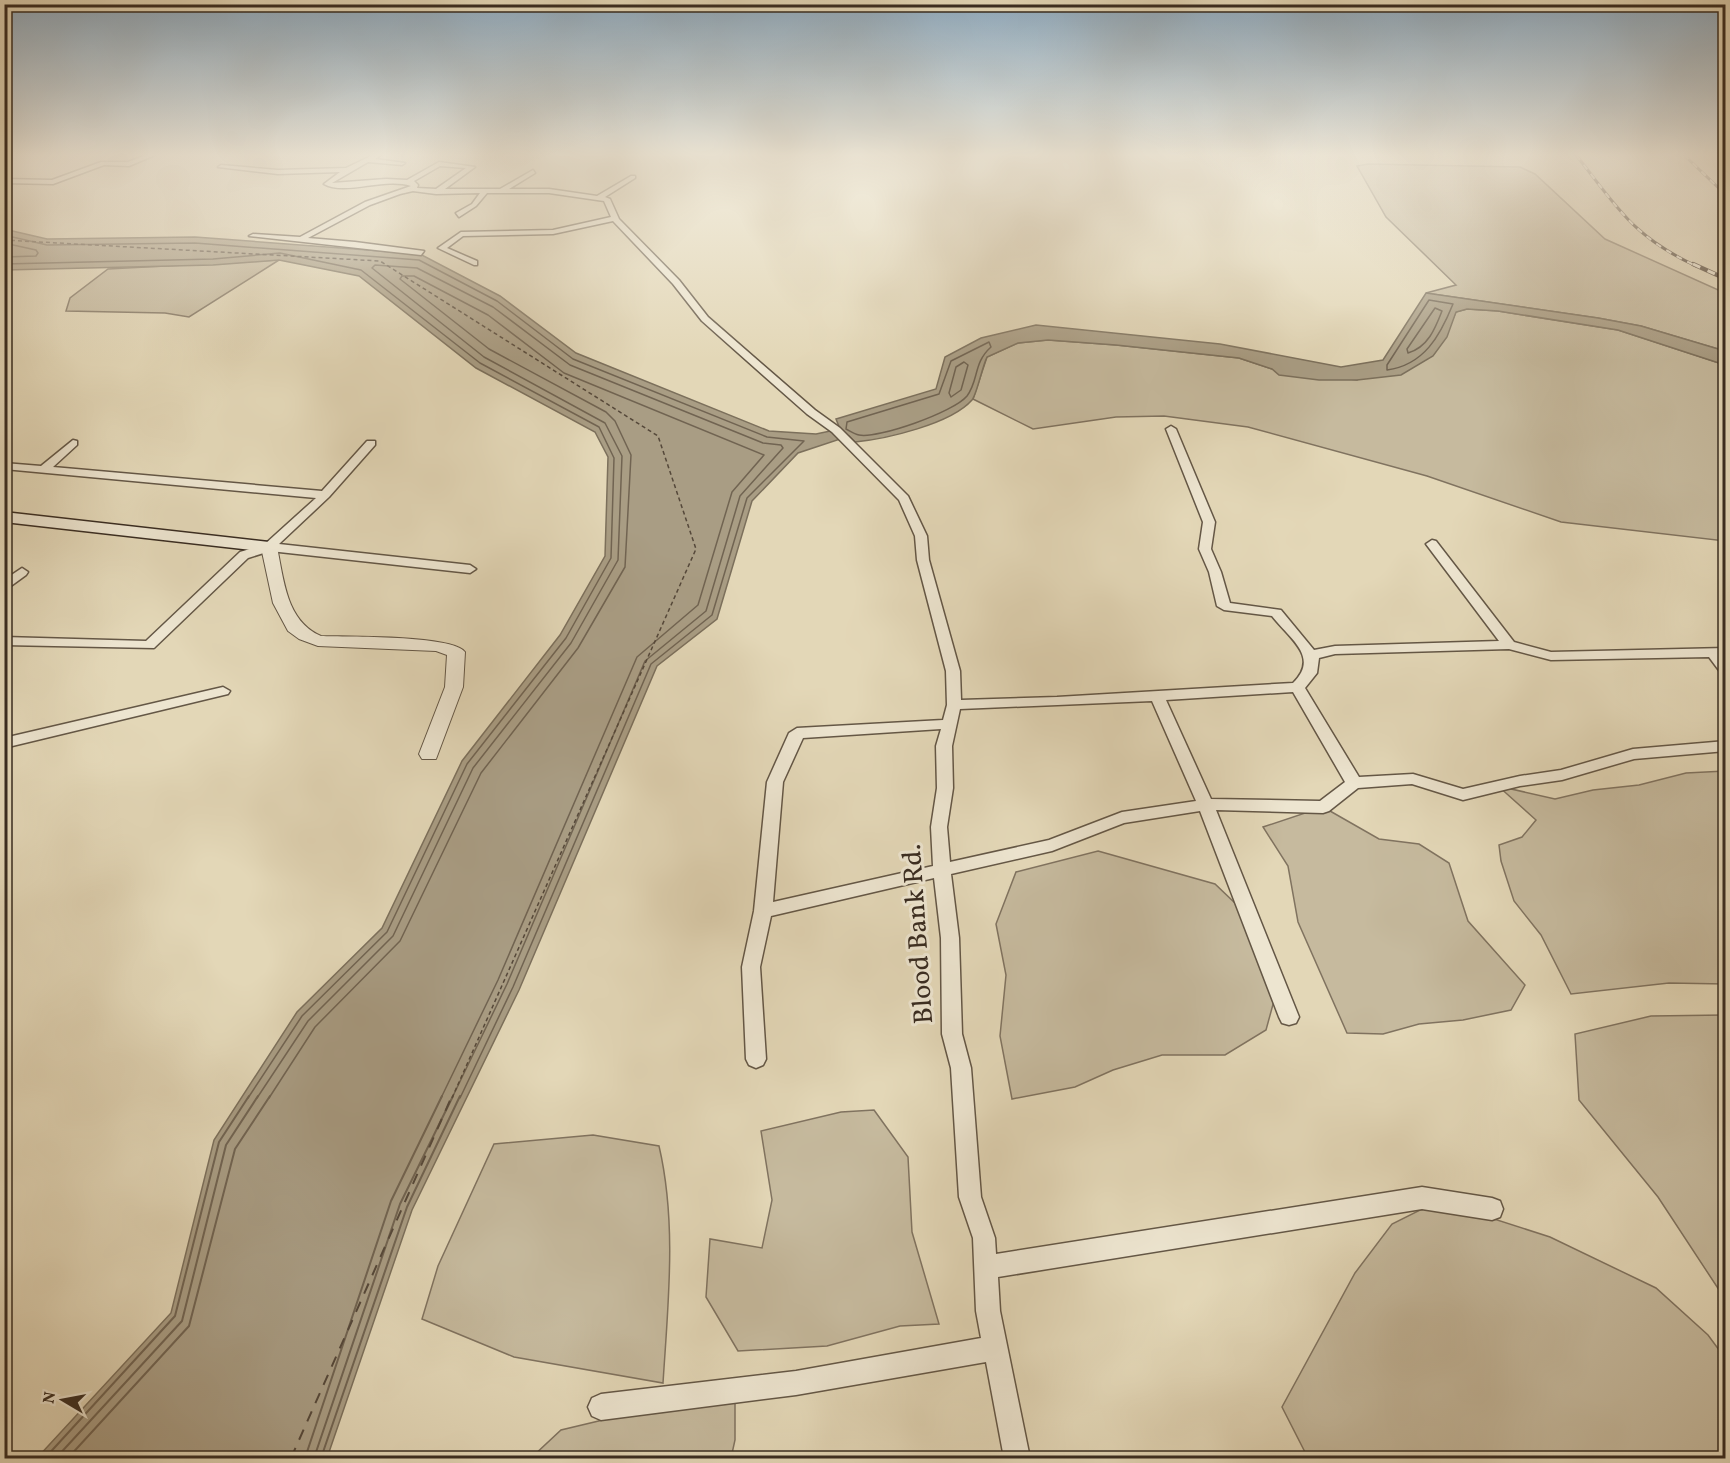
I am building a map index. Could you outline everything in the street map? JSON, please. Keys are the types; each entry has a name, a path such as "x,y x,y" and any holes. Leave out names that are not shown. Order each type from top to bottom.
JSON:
{"main road":[{"path":"4,516 269,547"}],"street":[{"path":"299,240 328,223"},
{"path":"474,263 442,248 461,234 553,232 592,223"},
{"name":"Blood Bank Rd.","path":"620,223 676,282 705,319 838,433 904,498 924,549 923,560 953,671 954,705 944,746 945,788 939,827 950,938 952,1034 961,1068 970,1197 984,1238 988,1311 1017,1458"},
{"path":"253,236 355,244 422,253"},
{"path":"954,705 1057,702 1156,694 1297,687 1311,674 1314,665 1311,655 1275,613 1224,606 1215,572 1205,549 1209,522 1171,429"},
{"path":"42,471 73,443"},
{"path":"269,547 324,495 371,443"},
{"path":"4,466 324,495"},
{"path":"1432,544 1509,645"},
{"path":"269,547 285,616 302,637 318,641 438,646 456,652 454,687 429,754"},
{"path":"4,641 149,645 243,555 269,547 470,569"},
{"path":"4,587 22,573"},
{"path":"1311,655 1335,650 1509,645 1551,656 1720,653 1725,670"},
{"path":"1297,687 1354,783"},
{"path":"4,743 223,691"},
{"path":"1156,694 1206,805 1289,1017"},
{"path":"756,1059 751,967 763,910 774,782 797,733 951,724"},
{"path":"763,910 1052,845 1122,818 1206,805 1254,804 1323,807 1354,783 1413,779 1463,795 1520,781 1562,775 1632,754 1725,746"},
{"path":"986,1267 1422,1198 1492,1209"},
{"path":"601,1407 796,1383 995,1348"}],"shaded area":[{"path":"1392,223 1588,223 1605,239 1725,293 1725,351 1641,326 1426,293 1456,285"},
{"path":"279,260 189,317 165,313 66,311 70,298 108,269"},
{"path":"1467,309 1498,311 1618,330 1725,365 1725,541 1561,522 1427,476 1248,427 1164,416 1116,417 1033,429 973,399 987,357 1018,343 1048,340 1239,358 1272,369 1357,380 1452,321 1456,312"},
{"path":"1725,771 1725,984 1669,983 1571,994 1541,935 1514,901 1501,861 1499,845 1522,837 1536,820 1498,786 1555,799 1593,790 1639,785 1686,773"},
{"path":"1323,807 1379,839 1419,844 1449,863 1468,921 1525,985 1511,1010 1463,1020 1419,1024 1383,1034 1347,1033 1298,922 1288,866 1263,827"},
{"path":"1098,851 1215,884 1261,928 1281,975 1266,1030 1225,1055 1162,1055 1113,1070 1075,1087 1012,1099 1000,1036 1006,975 996,924 1016,872"},
{"path":"1726,1015 1725,1299 1658,1197 1579,1100 1575,1034 1651,1016"},
{"path":"874,1110 908,1157 912,1232 939,1324 900,1326 827,1346 738,1351 706,1297 710,1239 762,1248 772,1200 761,1131 841,1112"},
{"path":"593,1135 659,1146 668,1204 670,1264 663,1383 514,1357 422,1319 438,1266 494,1144"},
{"path":"1438,1201 1550,1237 1656,1288 1708,1335 1725,1358 1725,1458 1308,1458 1282,1407 1355,1273 1392,1224"},
{"path":"735,1401 735,1440 731,1458 531,1458 561,1430 607,1419"}],"water":[{"path":"4,229 47,239 195,237 420,254 500,296 576,353 769,431 816,434 840,429 836,419 936,389 945,357 981,338 1036,325 1220,344 1341,367 1383,360 1426,293 1641,326 1725,351 1725,365 1618,330 1498,311 1467,309 1456,312 1447,337 1433,356 1401,375 1357,380 1319,380 1279,375 1272,369 1239,358 1048,340 1018,343 987,357 972,400 962,409 934,423 883,438 855,442 849,436 798,453 752,501 717,619 657,666 519,990 412,1210 327,1458 37,1458 171,1313 214,1140 297,1012 382,928 462,761 560,635 605,556 608,457 595,432 476,368 359,276 279,260 213,265 5,270"}],"ferry route":[{"path":"4,240 380,261 658,436 696,549 452,1098"},
{"path":"291,1458 452,1096"}],"railway":[{"path":"1632,223 1656,243 1696,266"},
{"path":"1693,264 1726,279"}]}
